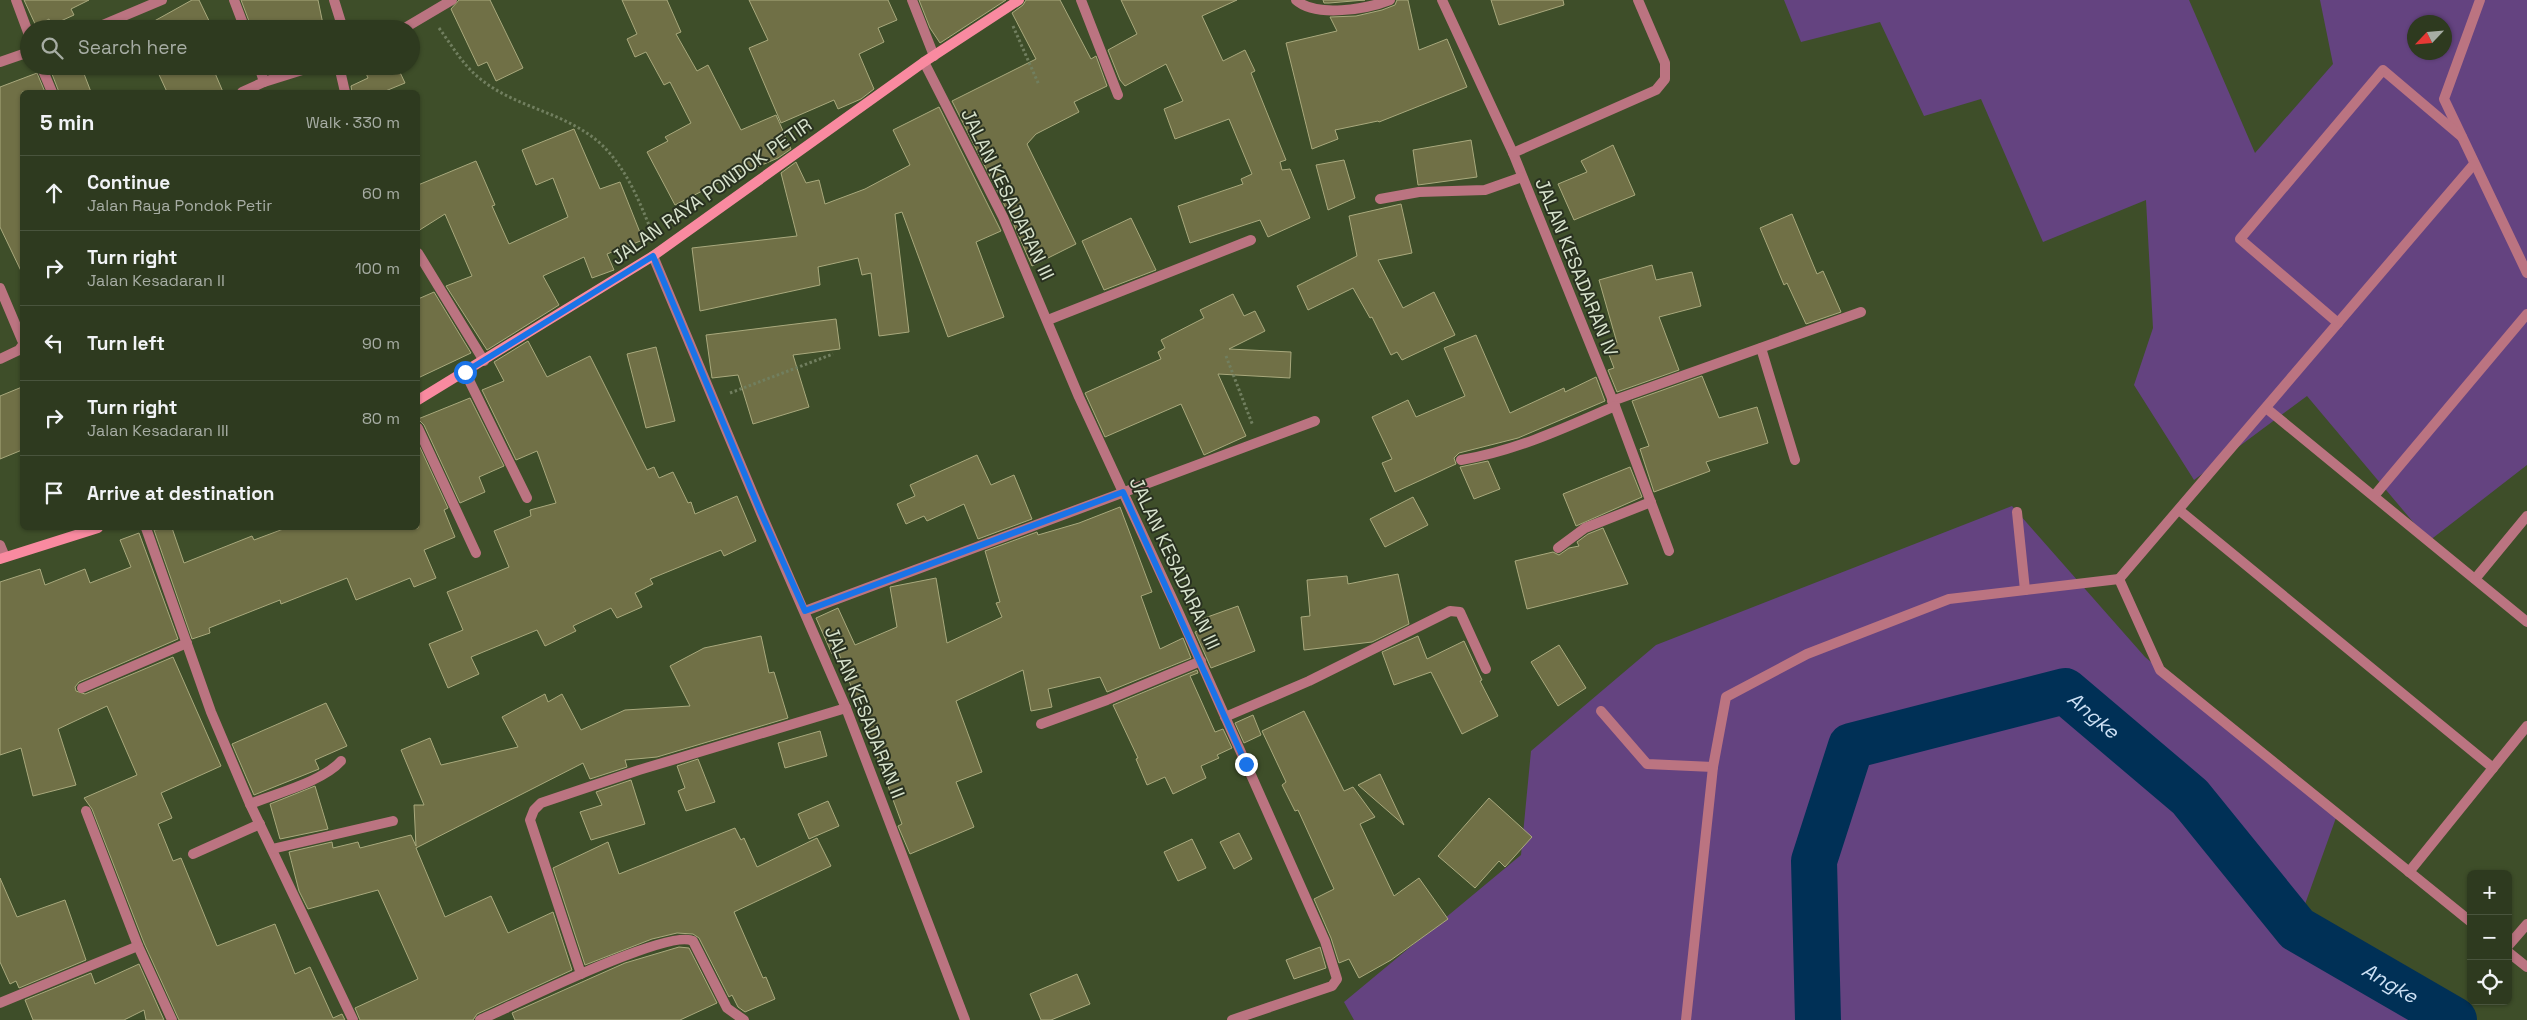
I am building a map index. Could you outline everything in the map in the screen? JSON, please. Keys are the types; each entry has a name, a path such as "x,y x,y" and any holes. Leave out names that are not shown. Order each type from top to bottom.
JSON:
{"main road":[{"name":"JALAN RAYA PONDOK PETIR","path":"420,399 656,253 924,62 1019,0"},
{"path":"2,558 92,530"}],"street":[{"path":"16,0 23,20"},
{"path":"114,20 162,0"},
{"path":"234,0 242,20"},
{"path":"334,0 340,20"},
{"path":"419,20 452,0"},
{"path":"912,0 934,56"},
{"path":"1081,0 1118,95"},
{"path":"1296,0 1310,9 1342,10 1371,8 1390,0"},
{"name":"JALAN KESADARAN IV","path":"1442,0 1513,153 1613,403 1669,551"},
{"path":"1513,153 1656,90 1665,79 1666,64 1638,0"},
{"path":"2477,1 2444,99 2527,273"},
{"path":"0,62 20,55"},
{"name":"JALAN KESADARAN III","path":"924,62 1003,217 1079,397 1325,941 1337,979 1332,986 1232,1020"},
{"path":"2338,323 2240,239 2383,70 2462,137"},
{"path":"45,75 51,90"},
{"path":"261,75 264,82"},
{"path":"246,90 286,75"},
{"path":"341,75 345,90"},
{"path":"1686,1020 1713,767 1726,697 1807,654 1949,599 2119,579 2474,164"},
{"path":"1380,199 1419,192 1485,190 1522,177"},
{"path":"1048,320 1251,240"},
{"name":"JALAN KESADARAN II","path":"656,253 713,399 846,708 966,1020"},
{"path":"420,256 484,361"},
{"path":"0,288 20,335"},
{"path":"1461,460 1481,457 1546,437 1613,403 1861,312"},
{"path":"2374,496 2527,314"},
{"path":"1761,348 1795,460"},
{"path":"0,359 20,350"},
{"path":"465,372 527,498"},
{"path":"2266,408 2527,622"},
{"path":"805,611 1315,421"},
{"path":"420,432 476,553"},
{"path":"1558,548 1585,528 1651,502"},
{"path":"2179,510 2493,768"},
{"path":"2018,512 2025,590"},
{"path":"2475,579 2527,516"},
{"path":"147,530 211,712 250,804 350,1019"},
{"path":"0,545 2,558"},
{"path":"2119,579 2160,670 2467,919"},
{"path":"1225,717 1308,681 1450,611 1460,612 1486,669"},
{"path":"82,688 187,643"},
{"path":"1041,724 1107,700 1200,661"},
{"path":"581,974 530,820 534,810 541,803 639,770 846,708"},
{"path":"1601,711 1647,764 1713,767"},
{"path":"2409,872 2527,726"},
{"path":"250,804 321,776 335,768 341,761"},
{"path":"86,811 138,946 172,1020"},
{"path":"272,849 393,821"},
{"path":"193,854 260,824"},
{"path":"2512,941 2527,924"},
{"path":"480,1020 621,957 682,938 689,939 698,948 727,1008 744,1020"},
{"path":"0,1003 138,946"},
{"path":"2512,955 2527,968"}],"path":[{"path":"1005,10 1039,85"},
{"path":"429,14 467,67 484,82 504,94 580,128 602,146 616,161 636,192 656,253"},
{"path":"713,399 833,354"},
{"path":"1226,356 1260,443"}],"shaded area":[{"path":"1784,0 2189,0 2255,153 2333,64 2320,0 2527,0 2527,465 2429,541 2307,396 2194,480 2134,385 2153,328 2146,200 2043,242 1981,99 1924,116 1880,22 1801,42"},
{"path":"2012,506 2145,657 2337,815 2290,946 2429,1020 1354,1020 1344,1002 1521,855 1531,751 1656,645"}],"building":[{"path":"24,0 89,0 71,9 74,15 63,20 33,20"},
{"path":"192,0 199,0 209,20 156,20"},
{"path":"241,0 318,0 322,20 249,20"},
{"path":"459,0 490,0 523,68 496,81 487,62 478,66 451,9"},
{"path":"622,0 667,0 681,32 676,34 697,71 708,65 741,130 776,115 791,149 778,158 748,171 747,168 675,205 647,152 668,141 665,137 691,123 670,82 664,85 646,52 635,57 627,39 637,34"},
{"path":"749,0 888,0 897,20 878,28 884,42 859,54 874,89 861,99 838,109 834,100 781,123 749,48 768,40"},
{"path":"919,0 1006,0 940,43 930,28"},
{"path":"1026,0 1060,0 1091,59 1096,56 1107,86 1074,102 1079,112 1036,134 1027,144 1076,244 1032,266 1009,214 952,101 1036,59 1012,13 1023,5"},
{"path":"1121,0 1237,0 1202,16 1223,61 1245,50 1255,71 1251,73 1286,160 1280,162 1282,170 1290,169 1310,218 1268,237 1260,220 1190,243 1178,206 1243,184 1241,179 1252,174 1229,119 1175,139 1164,109 1183,101 1166,64 1125,86 1120,80 1108,50 1137,34"},
{"path":"1323,0 1365,0 1324,3"},
{"path":"1397,0 1408,0 1419,50 1447,39 1467,87 1379,122 1335,130 1338,139 1312,149 1286,43 1337,31 1330,17 1356,16 1382,10 1395,5"},
{"path":"1491,0 1563,0 1564,5 1499,25"},
{"path":"32,75 38,75 44,90 20,90 20,269 0,227 0,87"},
{"path":"52,75 84,75 90,90 58,90"},
{"path":"159,75 216,75 222,90 166,90"},
{"path":"367,75 401,75 405,83 388,90 352,90 351,86 368,78"},
{"path":"939,107 1001,231 976,242 1004,317 948,337 902,212 895,214 909,332 879,336 871,273 862,275 858,258 818,267 820,285 700,311 692,248 797,236 781,173 796,162 806,183 819,180 825,204 865,189 910,165 893,130"},
{"path":"574,129 600,189 620,182 643,240 607,254 614,270 592,278 584,257 543,276 559,305 487,350 446,286 472,276 445,214 420,230 420,184 476,161 495,205 492,206 509,244 568,217 553,178 536,185 522,150"},
{"path":"1471,140 1477,177 1418,185 1413,150"},
{"path":"1613,145 1635,195 1574,220 1558,184 1587,172 1581,161"},
{"path":"1344,160 1355,198 1328,210 1316,165"},
{"path":"1401,204 1412,253 1378,260 1403,308 1434,292 1455,335 1402,360 1397,352 1391,355 1372,317 1370,318 1353,288 1308,310 1297,286 1357,256 1349,216"},
{"path":"1792,214 1817,274 1823,271 1841,312 1806,324 1787,283 1784,285 1760,228"},
{"path":"1131,218 1156,270 1104,290 1082,241"},
{"path":"1652,265 1656,280 1692,272 1701,306 1659,317 1679,370 1617,392 1608,370 1614,368 1606,347 1617,343 1599,280"},
{"path":"434,292 471,353 420,377 420,298"},
{"path":"1233,294 1244,316 1255,311 1265,331 1229,349 1291,352 1290,378 1218,374 1246,436 1204,455 1181,404 1105,437 1085,393 1161,359 1158,352 1165,348 1161,340 1204,318 1200,310"},
{"path":"836,319 840,349 793,355 809,407 753,424 738,375 712,378 706,335"},
{"path":"1476,335 1510,413 1564,388 1565,392 1596,377 1605,401 1518,438 1459,453 1454,458 1456,464 1395,492 1382,463 1392,459 1372,417 1408,400 1416,417 1465,396 1444,348"},
{"path":"528,341 547,377 590,356 647,470 654,467 659,478 673,472 688,503 691,502 695,514 737,496 756,541 724,556 721,550 650,579 653,584 635,593 642,607 617,618 611,608 573,626 576,631 545,646 537,630 471,657 479,674 448,688 429,644 463,630 447,592 509,567 494,531 531,516 530,510 556,503 537,451 516,460 482,390 504,381 494,362"},
{"path":"656,347 675,421 646,428 627,354"},
{"path":"1702,376 1719,418 1757,407 1768,443 1706,462 1710,471 1654,492 1640,449 1649,446 1632,401"},
{"path":"20,388 20,451 0,459 0,396"},
{"path":"470,398 504,466 479,477 485,492 460,503 420,418"},
{"path":"420,447 448,508 444,510 455,537 424,550 436,578 414,587 410,578 356,600 347,578 281,604 280,600 209,628 210,633 192,639 154,530 173,530 184,563 252,536 254,540 281,530 420,530"},
{"path":"977,455 991,485 1014,475 1032,519 978,539 964,504 927,521 924,516 906,524 897,504 915,496 910,485"},
{"path":"1488,461 1500,489 1474,499 1460,467"},
{"path":"1630,467 1642,497 1576,526 1563,494"},
{"path":"1413,497 1428,525 1385,547 1370,519"},
{"path":"1120,507 1152,592 1141,596 1160,649 1183,638 1191,658 1107,692 1100,677 1048,689 1052,707 1031,711 1023,670 956,701 982,772 956,782 974,827 910,854 898,826 902,824 838,651 832,654 816,618 838,608 855,645 897,627 890,587 936,578 947,643 1002,617 996,603 1000,602 985,551 1037,532 1038,535 1079,523"},
{"path":"1603,528 1628,584 1527,609 1515,561 1553,552 1559,555 1569,548 1579,546 1577,542 1588,534"},
{"path":"139,533 178,639 79,682 75,687 76,691 85,694 173,657 221,766 161,793 172,818 158,824 173,861 181,858 217,946 275,924 295,974 310,967 333,1018 342,1014 345,1020 179,1020 144,943 92,809 84,798 137,775 107,706 58,729 76,785 33,796 21,748 0,755 0,582 40,569 45,585 85,569 90,583 131,567 120,540"},
{"path":"1398,574 1409,624 1372,642 1304,650 1301,617 1310,616 1307,580 1347,576 1348,584"},
{"path":"1238,606 1255,651 1211,668 1195,632 1202,629 1199,620"},
{"path":"761,636 769,673 774,672 788,718 657,757 625,760 627,767 590,779 583,763 416,848 445,917 491,896 508,933 553,912 572,970 477,1014 473,1020 360,1020 355,1008 418,979 378,890 308,909 299,891 289,852 332,842 333,848 358,842 360,848 411,835 416,846 414,805 424,805 401,750 430,738 441,765 518,747 502,717 545,694 548,702 562,694 581,730 625,710 690,706 670,666 704,648"},
{"path":"1418,636 1427,659 1464,641 1482,680 1480,681 1498,716 1462,734 1431,672 1394,685 1382,652"},
{"path":"1559,645 1586,688 1558,706 1531,662"},
{"path":"1197,670 1198,673 1190,676 1215,732 1223,729 1232,748 1217,755 1219,758 1201,766 1206,778 1173,794 1165,777 1147,785 1136,759 1138,758 1113,705"},
{"path":"326,703 347,746 315,760 319,769 254,795 232,744"},
{"path":"1304,711 1344,791 1353,787 1375,817 1360,824 1394,896 1419,878 1448,919 1391,960 1359,978 1349,959 1339,963 1331,938 1314,899 1334,889 1298,810 1295,811 1282,785 1286,782 1262,731"},
{"path":"1253,715 1261,735 1244,743 1235,723"},
{"path":"820,731 827,756 785,768 778,743"},
{"path":"698,759 715,802 686,811 678,791 685,788 677,766"},
{"path":"1380,774 1404,825 1358,785"},
{"path":"631,780 645,824 591,840 580,812 602,805 596,792"},
{"path":"315,786 328,829 280,839 270,804"},
{"path":"1489,798 1532,837 1505,867 1499,861 1475,888 1438,856"},
{"path":"828,801 839,826 809,839 798,814"},
{"path":"735,828 741,840 744,838 757,867 817,838 831,866 734,912 763,978 766,977 775,999 745,1012 738,1007 732,995 729,997 699,938 693,934 677,933 652,939 585,965 553,868 608,842 619,874"},
{"path":"1239,833 1252,859 1234,869 1220,842"},
{"path":"1192,839 1206,868 1178,881 1164,852"},
{"path":"0,878 17,917 65,900 86,960 19,988 16,981 10,984 0,962"},
{"path":"679,947 689,948 717,1003 680,1020 515,1020 512,1013 625,963"},
{"path":"1320,947 1326,968 1294,979 1286,960"},
{"path":"139,964 164,1020 146,1020 144,1010 124,1020 33,1020 25,1000 91,973 95,984"},
{"path":"1077,974 1090,1004 1051,1020 1041,1020 1030,994"}],"waterway":[{"name":"Angke","path":"1818,1020 1814,861 1851,746 2065,691 2190,797 2297,929 2454,1020"}],"route":[{"path":"465,372 653,256 761,513 805,611 1123,492 1246,764"}]}
